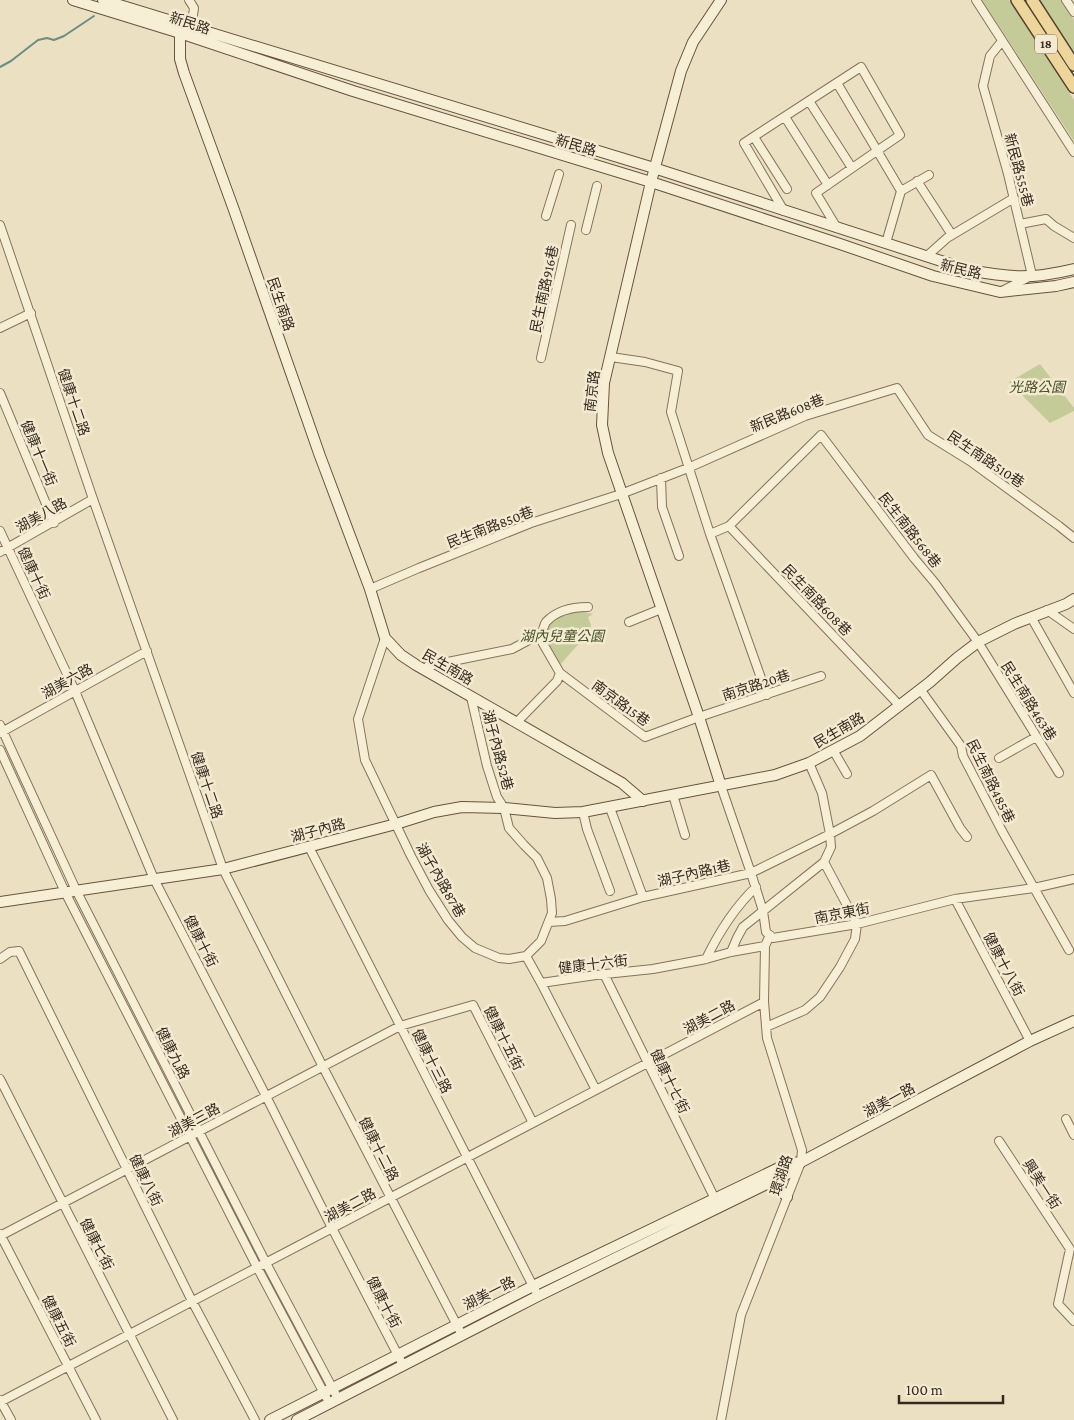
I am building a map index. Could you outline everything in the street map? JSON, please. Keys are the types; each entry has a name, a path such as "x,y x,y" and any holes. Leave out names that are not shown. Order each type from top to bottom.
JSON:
{"main road":[{"name":"18","path":"1017,0 1074,87"},
{"name":"18","path":"1032,0 1074,65"}],"street":[{"name":"新民路","path":"73,0 184,30 654,168 927,256 948,265 1008,277 1029,277 1074,269"},
{"name":"新民路","path":"103,0 353,91 650,182 933,276 1000,292 1074,282"},
{"path":"184,30 192,22 194,8 189,0"},
{"name":"南京路","path":"720,786 699,717 608,453 602,425 604,383 634,247 681,71 693,42 722,0"},
{"path":"976,0 1074,152"},
{"path":"1066,0 1074,12"},
{"name":"民生南路","path":"184,30 180,59 184,73 320,456 370,589 385,638 401,655 622,783 643,801 775,775 809,763 860,736 978,642 1074,599"},
{"name":"新民路555巷","path":"1002,41 990,56 983,86 1014,198 1031,271 1029,277"},
{"path":"784,211 744,143 861,67 900,135 816,193 837,228"},
{"path":"837,83 901,191"},
{"path":"809,101 852,168"},
{"path":"784,117 828,185"},
{"path":"754,137 787,189"},
{"path":"546,216 558,174"},
{"path":"886,243 901,191 928,174"},
{"path":"917,181 952,235"},
{"path":"586,230 597,186"},
{"path":"927,256 952,235 1014,198"},
{"path":"1020,224 1046,219 1074,238"},
{"name":"健康十二路","path":"0,225 223,869 390,1198 457,1324"},
{"name":"民生南路916巷","path":"541,358 571,225"},
{"path":"1000,292 1029,277"},
{"path":"0,328 31,313"},
{"path":"611,357 645,362 678,371 671,412 710,534 767,694"},
{"name":"新民路608巷","path":"661,478 805,416 897,388"},
{"name":"民生南路510巷","path":"897,388 928,435 970,461 1074,538"},
{"name":"健康十一街","path":"0,394 54,522"},
{"name":"民生南路568巷","path":"729,526 821,436 935,583 978,642"},
{"path":"661,478 662,507 679,556"},
{"name":"民生南路850巷","path":"370,589 530,523 622,494 661,478"},
{"name":"湖美八路","path":"0,552 94,500"},
{"path":"710,534 729,526"},
{"name":"民生南路608巷","path":"729,526 900,706"},
{"name":"健康十街","path":"0,531 75,691 154,879 397,1355"},
{"path":"425,670 428,666 512,649 542,633 546,623 559,613 574,607 588,607"},
{"path":"629,622 661,609"},
{"path":"1047,610 1074,629"},
{"path":"1031,617 1074,693"},
{"name":"南京路15巷","path":"538,635 560,673 645,737 699,717"},
{"name":"湖子內路87巷","path":"385,638 358,719 365,760 429,890 448,920 462,937 475,948 499,958 509,959 526,956"},
{"name":"民生南路463巷","path":"978,642 1059,773"},
{"name":"湖美六路","path":"1,730 147,651"},
{"path":"517,722 557,681 560,673"},
{"name":"南京路20巷","path":"699,717 821,676"},
{"name":"民生南路485巷","path":"920,690 961,746 962,756 1069,950"},
{"name":"湖子內路52巷","path":"471,697 487,766 497,797 504,808 509,828 537,858 547,878 552,899 552,913 549,922"},
{"name":"健康九路","path":"1,730 76,890 266,1263 333,1401"},
{"path":"1000,758 1036,737"},
{"name":"健康九路","path":"0,750 65,892 257,1267 328,1390"},
{"path":"833,750 847,774"},
{"path":"731,952 743,928 824,862 831,847 822,793 809,763"},
{"name":"湖子內路1巷","path":"549,922 565,921 643,897 751,873 873,811 931,776 966,837"},
{"path":"720,786 756,887 766,932 770,936"},
{"path":"673,795 685,834"},
{"name":"湖子內路","path":"0,902 223,869 396,824 434,812 462,807 504,808 555,813 583,812 643,801"},
{"name":"湖子內路1巷","path":"610,808 643,897"},
{"path":"583,812 586,829 610,891"},
{"name":"健康十三路","path":"308,847 533,1286"},
{"path":"766,1027 805,1010 820,997 840,967 855,939 857,924 824,862"},
{"name":"南京東街","path":"770,936 773,938 857,924 956,899 1034,888 1074,879"},
{"path":"706,960 726,923 756,887"},
{"name":"健康十八街","path":"956,899 1030,1041"},
{"path":"541,983 526,956 541,941 549,922"},
{"name":"環湖路","path":"721,1420 741,1315 801,1162 802,1150 767,1038 764,1002 765,946 770,936"},
{"name":"健康十六街","path":"596,1090 541,983 706,960 731,952 765,946"},
{"name":"健康八街","path":"0,958 18,950 192,1301 255,1420"},
{"name":"健康十七街","path":"604,974 717,1203"},
{"name":"湖美二路","path":"0,1401 764,1002"},
{"name":"健康十五街","path":"400,1026 472,1005 533,1123"},
{"name":"湖美一路","path":"270,1420 533,1286 717,1203 789,1168 1030,1041 1074,1021"},
{"name":"湖美三路","path":"0,1236 400,1026"},
{"name":"健康七街","path":"0,1079 173,1420"},
{"path":"1066,1119 1074,1135"},
{"name":"興美一街","path":"999,1141 1070,1249 1058,1304 1074,1321"},
{"path":"297,1420 717,1203 768,1184 789,1168"},
{"path":"768,1184 780,1189 788,1197"},
{"name":"健康五街","path":"0,1236 96,1420"},
{"name":"湖美一路","path":"533,1286 538,1296"},
{"name":"湖美一路","path":"457,1324 462,1334"},
{"path":"397,1355 402,1366"},
{"path":"0,1401 11,1420"}],"green space":[{"path":"982,0 1009,0 1074,100 1074,141"},
{"path":"1038,0 1061,0 1074,20 1074,57"},
{"name":"光路公園","path":"1040,364 1074,408 1074,411 1050,423 1009,382"},
{"name":"湖內兒童公園","path":"574,610 593,614 588,617 591,625 590,631 559,666 542,637 550,622 562,614"}],"waterway":[{"path":"0,67 38,40 47,38 54,40 64,36 94,16"}]}
